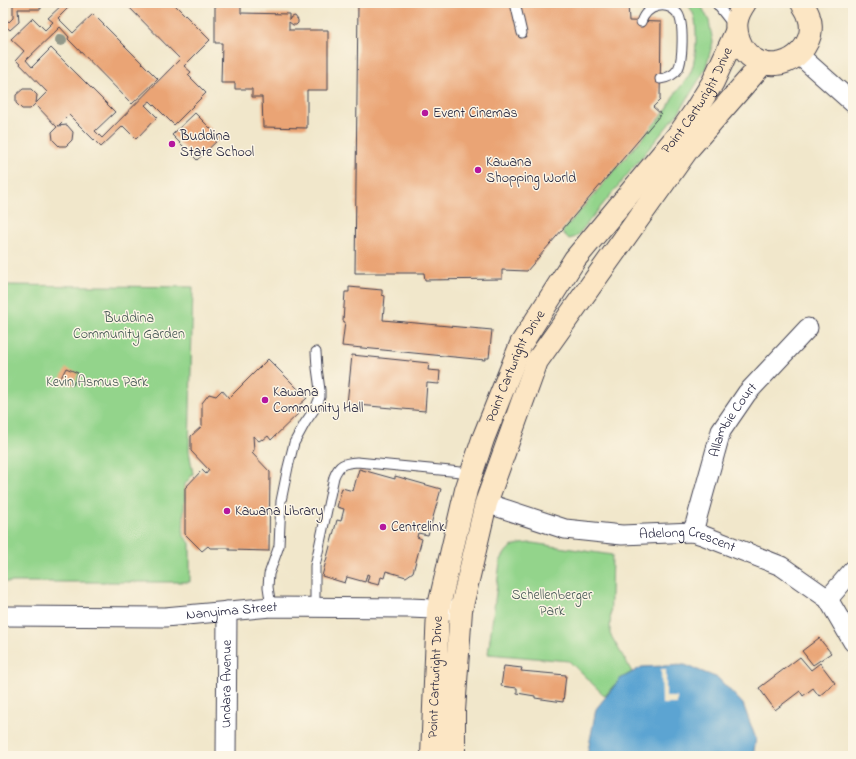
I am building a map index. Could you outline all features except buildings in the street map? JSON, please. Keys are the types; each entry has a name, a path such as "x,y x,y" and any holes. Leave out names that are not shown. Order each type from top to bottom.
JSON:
{"main road":[{"name":"Point Cartwright Drive","path":"432,756 438,610 466,490 482,439 521,344 575,259 679,134 695,111 713,82 736,30 736,19 744,3"},
{"path":"736,30 742,47 751,57 762,63 784,63 799,54 808,43 811,31 810,8"},
{"name":"Point Cartwright Drive","path":"454,756 454,711 461,610 486,503 537,361 688,149 762,63"}],"street":[{"path":"799,54 853,103"},
{"name":"Allambie Court","path":"693,532 721,431 747,393 808,328"},
{"name":"Adelong Crescent","path":"486,503 565,529 622,535 693,532 781,566 828,599 853,642"},
{"path":"828,599 853,570"},
{"name":"Nanyima Street","path":"3,616 165,617 271,607 461,610"},
{"name":"Undara Avenue","path":"226,756 227,611"}],"lane":[{"path":"515,3 522,33"},
{"path":"716,3 736,30"},
{"path":"641,22 643,15 649,8 660,5 668,6 674,9 679,15 681,22 681,62 675,73 671,76 660,79"},
{"path":"271,607 268,587 269,574 279,546 281,501 288,467 294,443 320,398 316,352"},
{"path":"315,608 315,566 337,468 346,463 357,462 472,474"}],"green space":[{"path":"687,3 700,3 709,21 713,42 705,70 679,112 576,237 569,239 562,232 668,108 674,95 691,72 696,49 696,25 694,15"},
{"name":"Kevin Asmus Park","path":"3,285 193,287 189,451 193,474 185,484 183,535 190,543 190,582 3,582"},
{"name":"Schellenberger Park","path":"532,543 612,555 610,634 632,672 620,679 605,696 569,661 488,654 500,562 512,546"}],"water":[{"path":"685,665 718,678 743,704 756,739 753,756 587,756 596,709 620,679 642,667"}],"pier":[{"path":"661,669 666,669 666,697 677,697 677,704 662,704"}],"place":[{"name":"Event Cinemas","path":"425,113"},
{"name":"Buddina State School","path":"172,144"},
{"name":"Kawana Shopping World","path":"478,170"},
{"name":"Kawana Community Hall","path":"265,400"},
{"name":"Kawana Library","path":"227,511"},
{"name":"Centrelink","path":"383,527"}],"park label":[{"name":"Buddina Community Garden","path":"129,326"}]}
